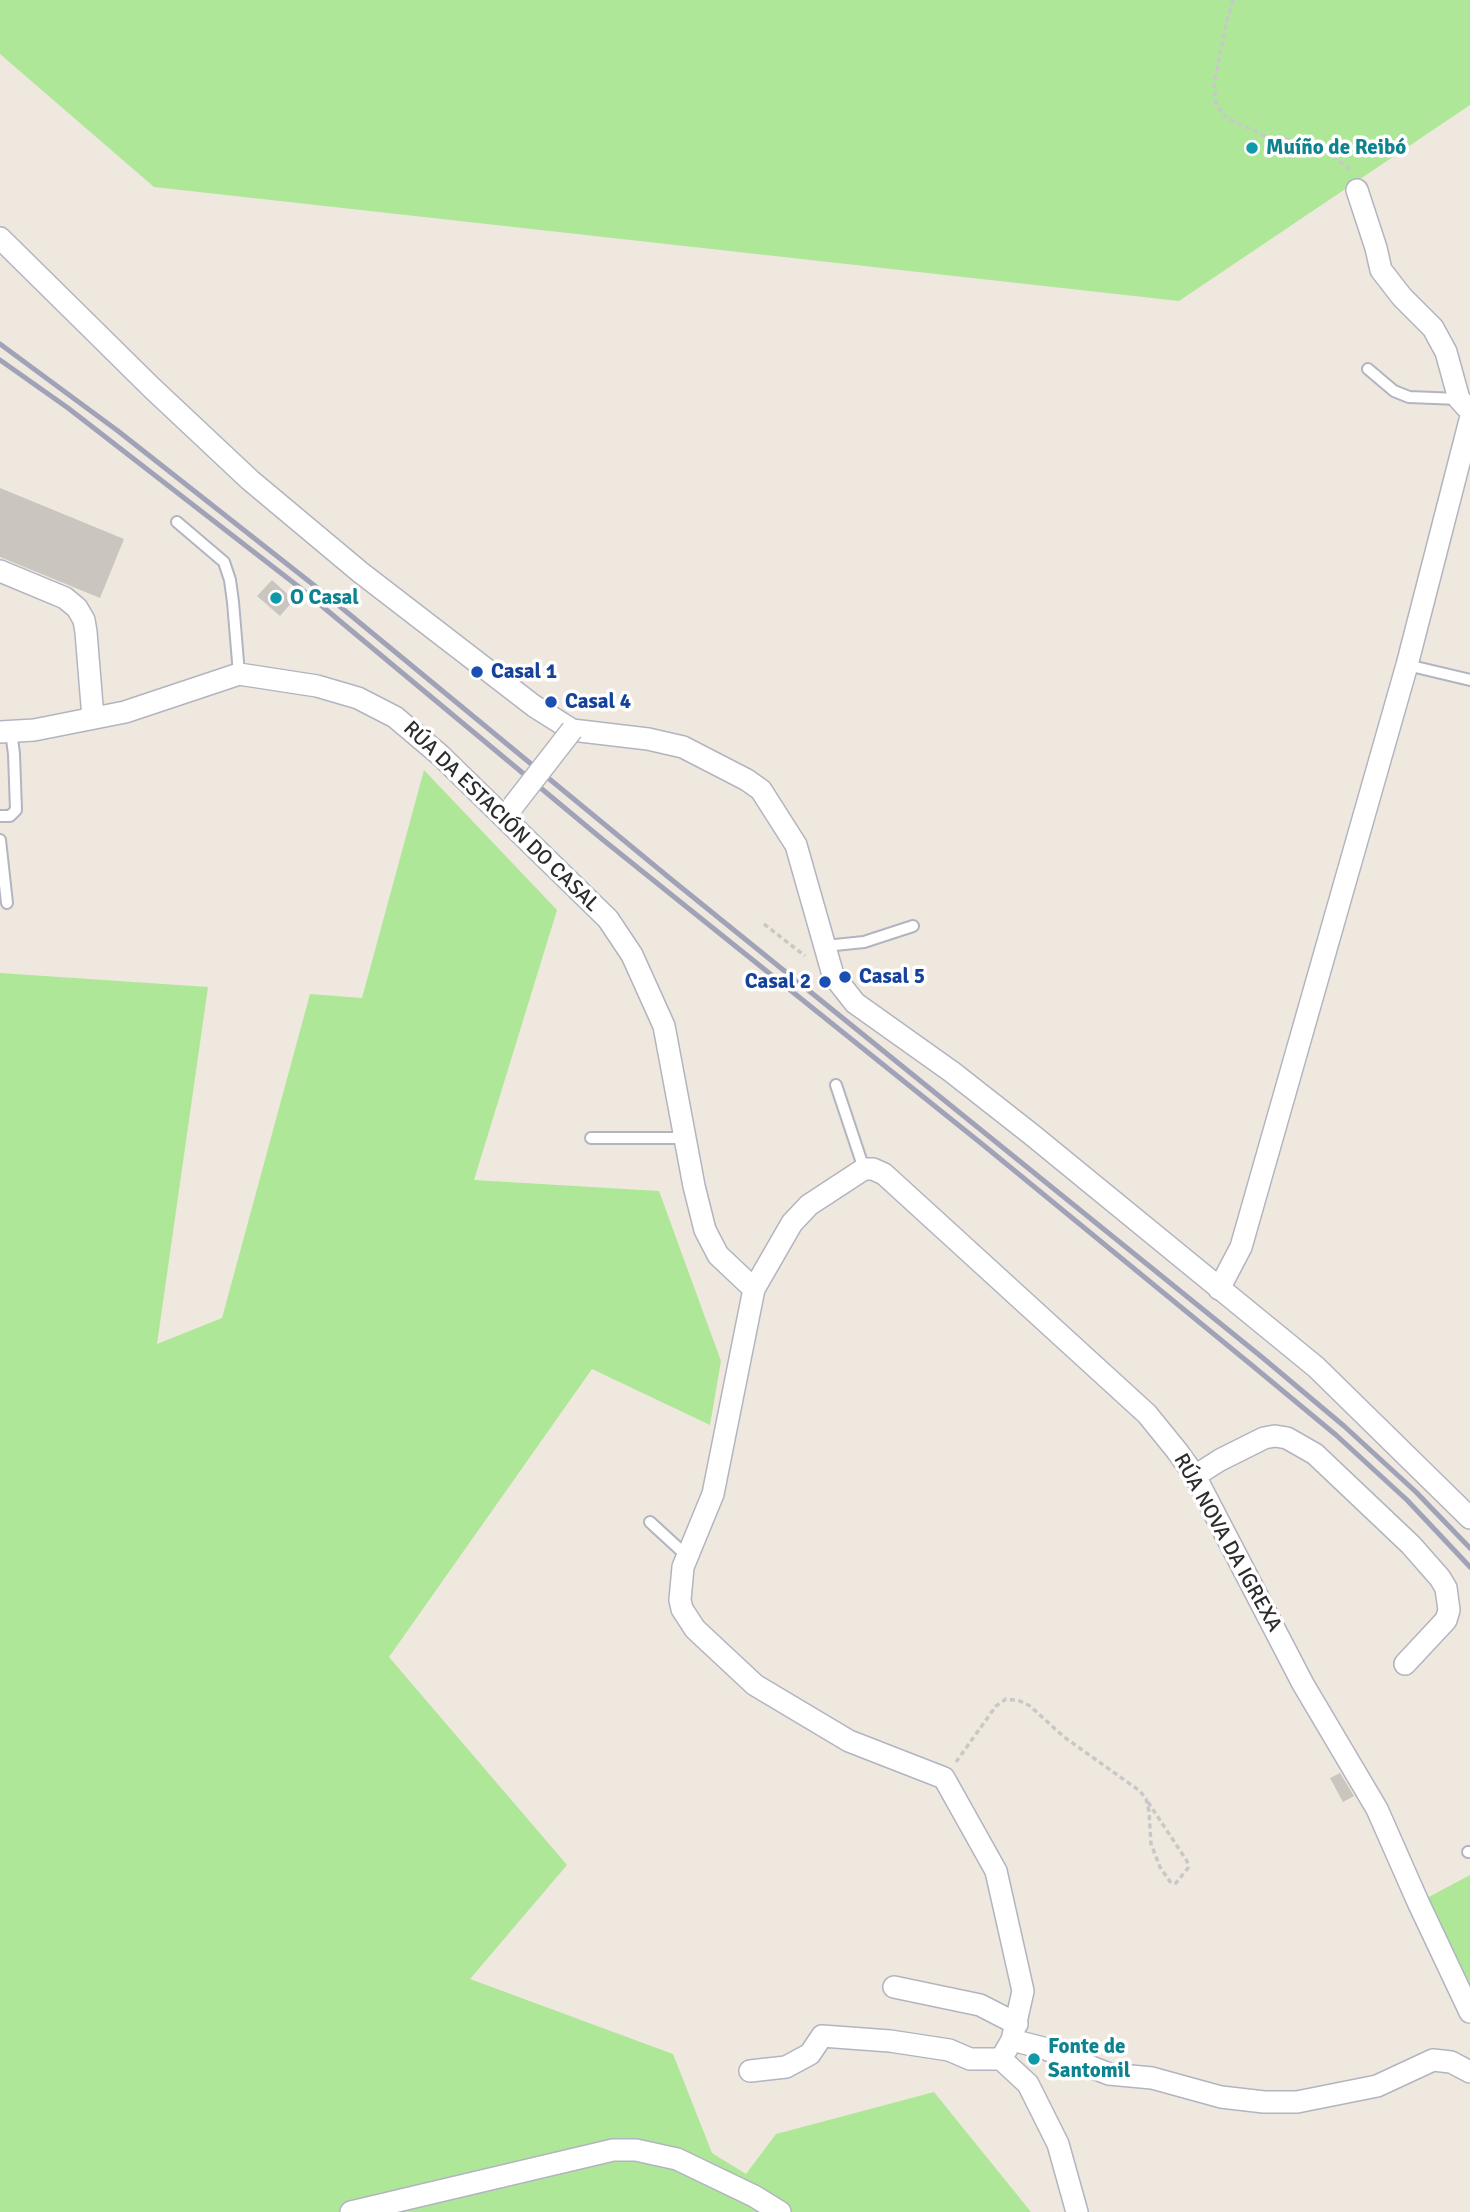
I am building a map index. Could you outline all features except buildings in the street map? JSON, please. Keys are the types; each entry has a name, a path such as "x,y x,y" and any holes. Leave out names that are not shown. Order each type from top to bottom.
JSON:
{"street":[{"path":"1357,190 1381,270 1402,297 1433,328 1446,352 1464,405"},
{"path":"0,239 250,480 360,572 534,706 572,730 648,738 683,747 761,790 796,845 833,975 855,1003 952,1072 1021,1126 1316,1367 1470,1518"},
{"path":"1219,1289 1241,1247 1407,665 1470,420"},
{"path":"0,571 65,598 77,607 86,632 93,718"},
{"name":"RÚA DA ESTACIÓN DO CASAL","path":"5,732 34,730 125,712 239,674 317,686 358,698 396,717 508,813 608,919 632,955 664,1026 705,1230 718,1255 754,1289"},
{"path":"508,813 572,730"},
{"path":"864,1169 809,1205 792,1223 754,1289 713,1494 687,1556 679,1591 682,1609 695,1629 755,1685 849,1741 944,1778 996,1871 1023,1991 1014,2032 1001,2059"},
{"name":"RÚA NOVA DA IGREXA","path":"864,1169 873,1169 884,1174 1147,1414 1195,1476 1303,1684 1377,1809 1470,2012"},
{"path":"1195,1476 1264,1437 1287,1438 1315,1454 1411,1545 1446,1588 1449,1610 1446,1620 1405,1664"},
{"path":"894,1987 980,2005 1014,2032 1043,2048 1109,2074 1152,2078 1221,2097 1264,2102 1297,2102 1377,2087 1433,2060 1451,2062 1470,2072"},
{"path":"750,2071 786,2067 810,2054 822,2036 890,2041 949,2050 971,2059 1001,2059 1028,2084 1058,2144 1077,2212"},
{"path":"351,2212 613,2150 625,2150 663,2154 677,2159 754,2196 780,2212"}],"lane":[{"path":"1367,369 1394,391 1409,397 1464,405"},
{"path":"177,522 224,562 232,591 239,674"},
{"path":"1407,665 1470,680"},
{"path":"0,817 10,816 16,810 14,754 5,732"},
{"path":"0,768 13,766"},
{"path":"0,840 7,903"},
{"path":"825,946 864,942 913,926"},
{"path":"836,1085 864,1169"},
{"path":"591,1139 685,1138"},
{"path":"650,1522 687,1556"}],"path":[{"path":"1233,0 1214,84 1216,105 1227,118 1265,136 1304,142 1329,152 1347,167 1357,190"},
{"path":"764,924 833,975"},
{"path":"944,1778 996,1706 1006,1699 1020,1701 1030,1706 1064,1737 1140,1791 1146,1799 1186,1861 1188,1868 1176,1883 1171,1883 1167,1877 1151,1844 1146,1799"}],"green space":[{"path":"0,0 1470,0 1470,105 1179,301 154,187 0,54"},
{"path":"424,770 557,910 474,1180 659,1191 721,1361 710,1425 592,1369 389,1657 567,1865 470,1979 673,2054 712,2153 746,2174 776,2134 934,2092 1031,2212 0,2212 0,973 208,987 157,1344 222,1318 310,994 362,998"},
{"path":"1470,1875 1470,1993 1425,1899"}],"railway":[{"path":"0,344 118,431 320,590 672,880 1263,1358 1344,1426 1416,1492 1470,1548"},
{"path":"0,360 68,408 299,587 602,839 982,1144 1254,1367 1336,1435 1407,1500 1470,1567"}],"place":[{"name":"Muíño de Reibó","path":"1252,148"},
{"name":"O Casal","path":"276,598"},
{"name":"Casal 1","path":"477,672"},
{"name":"Casal 4","path":"551,702"},
{"name":"Casal 5","path":"845,977"},
{"name":"Casal 2","path":"825,982"},
{"name":"Fonte de Santomil","path":"1034,2059"}]}
